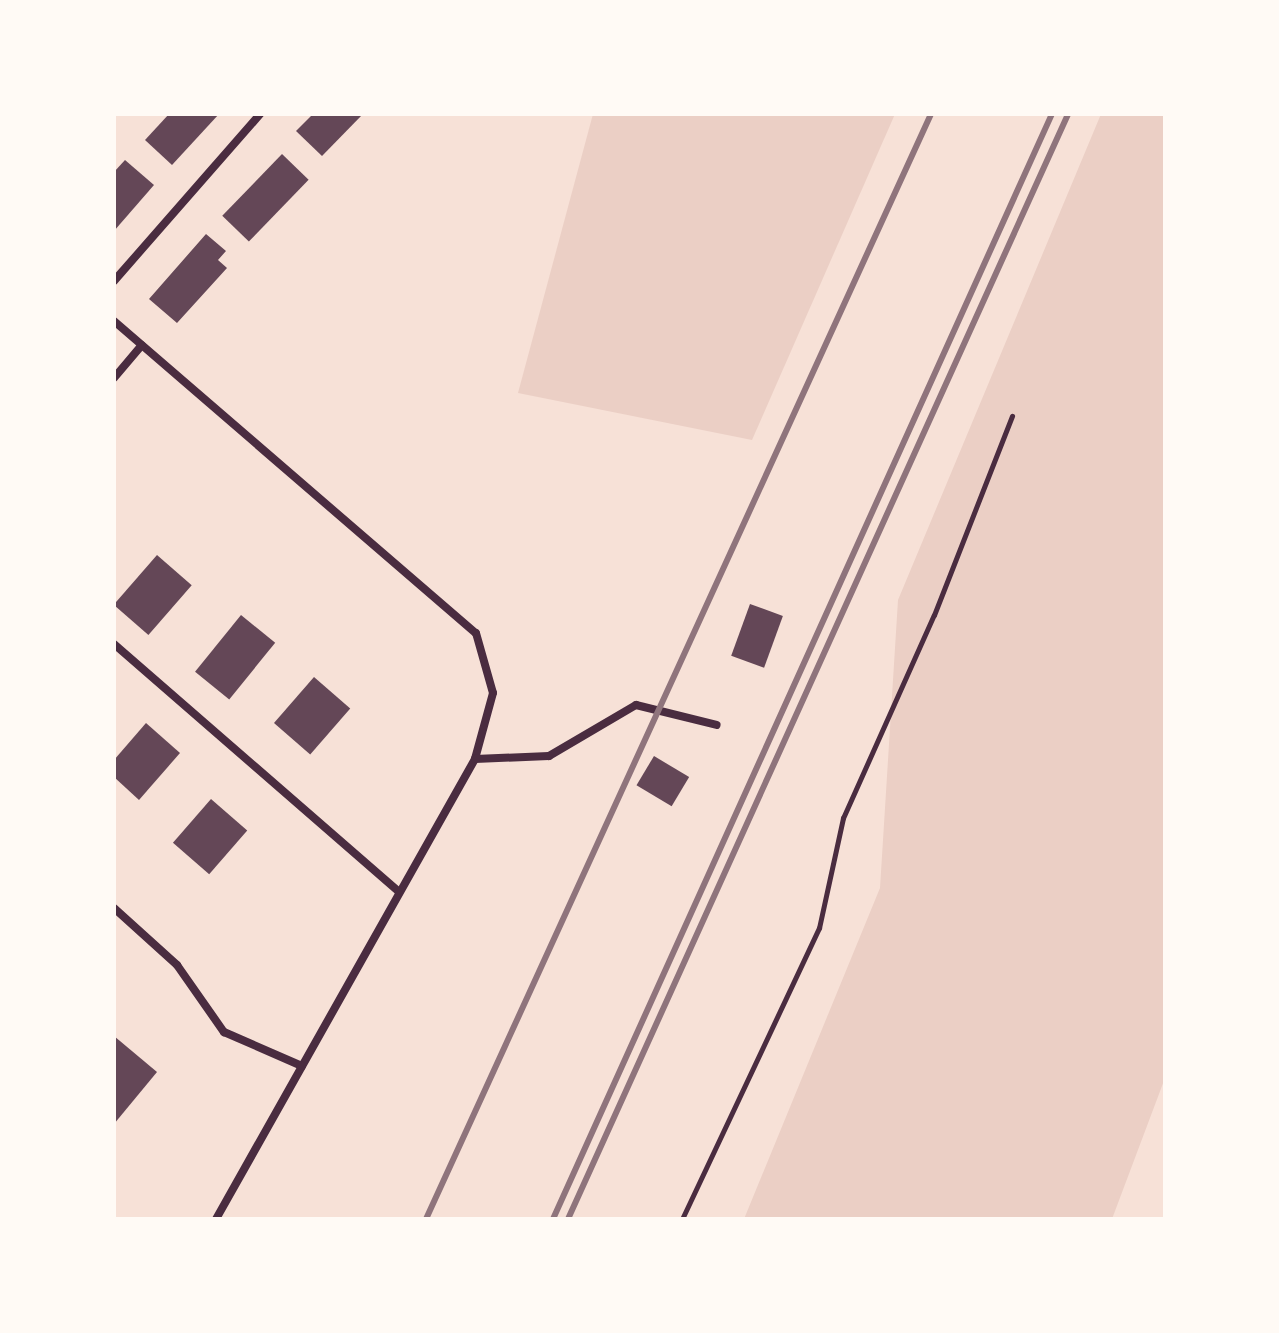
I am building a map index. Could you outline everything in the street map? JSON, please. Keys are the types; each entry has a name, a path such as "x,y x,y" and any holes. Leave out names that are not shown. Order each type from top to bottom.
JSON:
{"street":[{"path":"114,281 260,114"},
{"path":"114,321 476,633 493,693 475,759 216,1219"},
{"path":"114,378 142,345"},
{"path":"114,644 398,891"},
{"path":"475,759 549,756 636,705 717,725"},
{"path":"114,908 177,965 224,1032 302,1066"}],"path":[{"path":"682,1219 819,928 843,818 929,629 1012,416"}],"shaded area":[{"path":"593,114 895,114 752,440 518,393"},
{"path":"1101,114 1165,114 1165,1078 1112,1219 744,1219 880,888 898,600"}],"building":[{"path":"169,114 219,114 172,165 145,140"},
{"path":"313,114 363,114 322,156 296,131"},
{"path":"282,154 309,180 249,242 222,216"},
{"path":"125,160 154,185 114,231 114,172"},
{"path":"206,234 226,251 218,260 227,268 177,323 149,299"},
{"path":"157,555 192,585 148,635 114,604"},
{"path":"750,604 783,616 764,668 731,656"},
{"path":"241,615 275,643 229,699 195,672"},
{"path":"314,677 350,708 310,755 274,723"},
{"path":"146,723 180,753 139,800 114,777 114,760"},
{"path":"654,756 689,777 672,806 636,785"},
{"path":"211,799 247,830 209,874 173,843"},
{"path":"114,1036 157,1072 114,1124"}],"railway":[{"path":"426,1219 931,114"},
{"path":"553,1219 1052,114"},
{"path":"568,1219 1068,114"}]}
